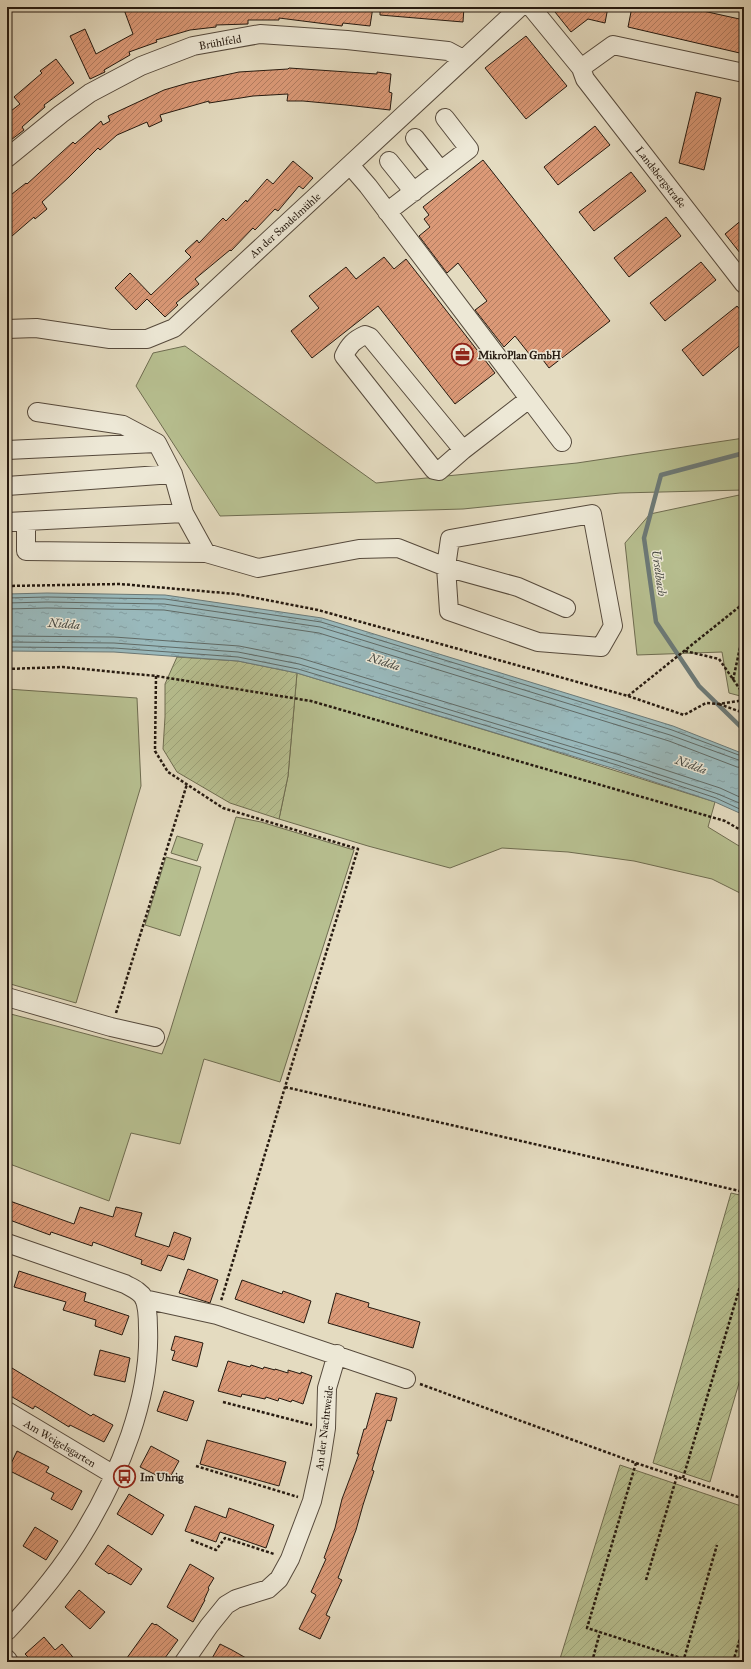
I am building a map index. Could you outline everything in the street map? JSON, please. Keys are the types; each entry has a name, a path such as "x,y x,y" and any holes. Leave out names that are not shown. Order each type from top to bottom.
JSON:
{"street":[{"name":"An der Sandelmühle","path":"7,329 36,328 110,338 147,339 174,328 350,165 381,134 520,7"},
{"name":"Landsbergstraße","path":"531,7 581,68 585,79 744,284"},
{"name":"Brühlfeld","path":"7,158 61,114 90,93 141,66 193,46 260,34 346,40 448,51 463,59"},
{"path":"581,68 613,45 744,73"},
{"path":"387,212 469,149 444,118"},
{"path":"415,138 442,171"},
{"path":"390,161 414,192"},
{"path":"350,165 562,442"},
{"path":"463,450 370,337 365,336 356,339 348,347 344,356 434,470 439,471 463,450 529,399"},
{"path":"37,412 123,425 157,443 173,474 184,513 206,553"},
{"path":"7,450 157,443"},
{"path":"7,486 173,474"},
{"path":"7,522 184,513"},
{"path":"592,514 613,626 601,647 538,642 449,611 446,567 450,539 592,514"},
{"path":"26,521 26,551 206,553 258,568 359,549 398,548 446,567 518,587 566,608"},
{"path":"7,997 111,1027 155,1037"},
{"path":"7,1243 125,1284 139,1292 144,1299 148,1317 149,1342 147,1364 135,1418 114,1475 98,1508 68,1556 46,1587 7,1631"},
{"path":"144,1299 217,1314 337,1354 406,1379"},
{"name":"An der Nachtweide","path":"184,1662 209,1626 226,1605 236,1598 268,1589 279,1579 290,1559 312,1501 326,1428 327,1388 337,1354"},
{"name":"Am Weigelsgarten","path":"7,1411 114,1475"}],"path":[{"path":"7,586 120,584 236,594 318,610 628,696 684,715 706,703 718,704 744,700"},
{"path":"628,696 744,603"},
{"path":"733,680 744,629"},
{"path":"684,651 719,659 744,695"},
{"path":"7,669 63,667 156,676 311,701 725,821 744,832"},
{"path":"156,676 155,751 168,772 223,808 358,849 217,1314"},
{"path":"718,704 744,713"},
{"path":"111,1027 187,784"},
{"path":"285,1087 744,1192"},
{"path":"683,1478 744,1273"},
{"path":"406,1379 636,1463 744,1499"},
{"path":"223,1402 326,1428"},
{"path":"636,1463 587,1628 684,1661 717,1545"},
{"path":"196,1466 312,1501"},
{"path":"646,1580 677,1476"},
{"path":"192,1540 216,1550 225,1538 290,1559"},
{"path":"733,1662 744,1625"},
{"path":"592,1662 600,1632"},
{"path":"347,1659 352,1662"}],"green space":[{"path":"185,346 376,483 577,463 744,438 744,490 620,493 463,509 220,516 136,386 153,353"},
{"path":"744,494 744,697 729,693 722,652 637,655 625,543 650,514"},
{"path":"177,657 238,661 297,673 288,776 279,819 230,803 177,772 163,749 165,684"},
{"path":"297,673 715,802 708,827 744,849 744,895 712,879 634,861 568,852 502,848 450,868 368,846 279,819 288,776"},
{"path":"7,689 137,698 141,786 76,1003 7,983"},
{"path":"236,817 261,822 354,850 280,1082 204,1059 180,1144 131,1133 109,1201 7,1163 7,1013 162,1054"},
{"path":"177,836 203,844 197,861 171,853"},
{"path":"166,857 201,867 180,936 145,925"},
{"path":"731,1193 744,1196 744,1366 710,1482 653,1463"},
{"path":"620,1465 744,1507 744,1662 559,1662"}],"water":[{"name":"Nidda","path":"47,593 165,595 322,618 673,726 744,754 744,815 715,802 615,769 297,673 238,661 114,652 7,651 7,594"}],"building":[{"path":"123,7 373,7 370,26 343,23 342,26 279,18 279,20 248,20 248,24 216,25 216,27 190,30 156,40 157,42 129,52 130,55 104,70 105,72 90,79 70,36 85,29 96,54 133,34"},
{"path":"380,7 464,7 463,22 380,15"},
{"path":"551,7 608,7 605,23 588,19 571,32"},
{"path":"632,7 685,7 744,20 744,54 628,27"},
{"path":"526,36 567,86 526,119 485,68"},
{"path":"56,59 74,83 44,105 45,107 22,127 24,130 7,143 7,114 20,104 14,97 42,73 40,71"},
{"path":"289,68 391,74 389,92 392,93 390,110 303,101 287,101 288,94 253,96 209,103 209,101 160,115 162,121 149,127 147,122 117,135 100,150 98,148 42,202 47,209 35,219 34,217 12,236 7,230 7,198 26,183 27,184 73,142 75,144 101,121 103,125 110,121 108,116 164,90 188,83 239,72"},
{"path":"696,92 721,98 704,170 679,163"},
{"path":"595,126 610,145 558,185 544,167"},
{"path":"483,160 610,321 549,368 540,356 534,360 515,336 504,347 475,310 487,301 458,263 447,273 419,236 430,227 424,219 429,215 423,207"},
{"path":"293,161 313,178 303,189 299,186 278,211 275,209 255,230 253,228 231,251 230,250 195,279 199,284 176,303 178,305 165,317 147,299 136,310 115,288 130,273 151,295 191,257 185,251 197,240 199,243 223,218 226,221 246,200 247,202 267,179 273,184"},
{"path":"631,172 646,191 594,231 579,212"},
{"path":"666,217 681,236 629,277 614,258"},
{"path":"744,218 744,258 725,234"},
{"path":"384,257 394,269 406,259 495,373 455,404 378,306 312,358 291,331 319,308 309,296 346,267 356,279"},
{"path":"701,262 716,280 665,321 650,303"},
{"path":"737,306 744,314 744,342 703,376 682,350"},
{"path":"7,1200 74,1224 80,1207 113,1217 116,1207 142,1213 135,1236 169,1247 174,1232 191,1238 184,1260 168,1255 161,1271 141,1264 142,1260 93,1242 92,1246 51,1232 50,1235 7,1219"},
{"path":"188,1269 218,1280 210,1303 179,1293"},
{"path":"19,1271 86,1293 84,1301 129,1316 122,1335 95,1326 96,1320 63,1310 66,1302 14,1287"},
{"path":"242,1280 282,1294 283,1291 311,1301 304,1323 235,1299"},
{"path":"336,1293 369,1303 368,1307 420,1322 413,1348 328,1323"},
{"path":"175,1336 203,1343 197,1367 172,1360 175,1351 171,1350"},
{"path":"100,1350 130,1358 125,1382 94,1375"},
{"path":"228,1361 250,1367 251,1365 263,1369 264,1367 288,1373 288,1370 301,1374 301,1372 312,1376 303,1404 292,1400 291,1402 279,1398 278,1401 266,1397 265,1399 242,1394 241,1397 218,1391"},
{"path":"7,1365 91,1416 93,1414 113,1425 104,1442 70,1425 69,1427 35,1406 33,1409 7,1394"},
{"path":"164,1391 194,1401 187,1421 157,1411"},
{"path":"376,1393 397,1398 391,1421 387,1420 372,1470 374,1471 356,1530 338,1578 342,1580 326,1615 330,1617 320,1639 299,1629 316,1595 311,1592 326,1559 324,1558 335,1528 342,1499 359,1454 357,1454"},
{"path":"207,1440 286,1462 279,1486 200,1464"},
{"path":"151,1446 179,1461 168,1481 140,1467"},
{"path":"17,1451 49,1467 46,1472 82,1491 72,1510 51,1499 54,1493 8,1470"},
{"path":"129,1494 164,1515 152,1535 117,1514"},
{"path":"195,1506 226,1518 229,1508 274,1525 266,1548 220,1532 216,1542 185,1531"},
{"path":"35,1527 58,1541 46,1560 23,1546"},
{"path":"108,1545 142,1569 131,1585 110,1573 109,1574 95,1564"},
{"path":"190,1564 214,1578 208,1588 209,1589 205,1600 193,1622 167,1607"},
{"path":"79,1590 105,1612 90,1629 65,1607"},
{"path":"152,1623 155,1625 156,1624 178,1640 162,1662 124,1662"},
{"path":"44,1637 55,1650 62,1644 77,1662 33,1662 25,1654"},
{"path":"220,1644 232,1650 253,1662 210,1662"}],"waterway":[{"name":"Urselbach","path":"744,453 661,475 644,538 656,622 699,686 744,730"}],"place":[{"name":"MikroPlan GmbH","path":"463,355"},
{"name":"Im Uhrig","path":"124,1477"}]}
